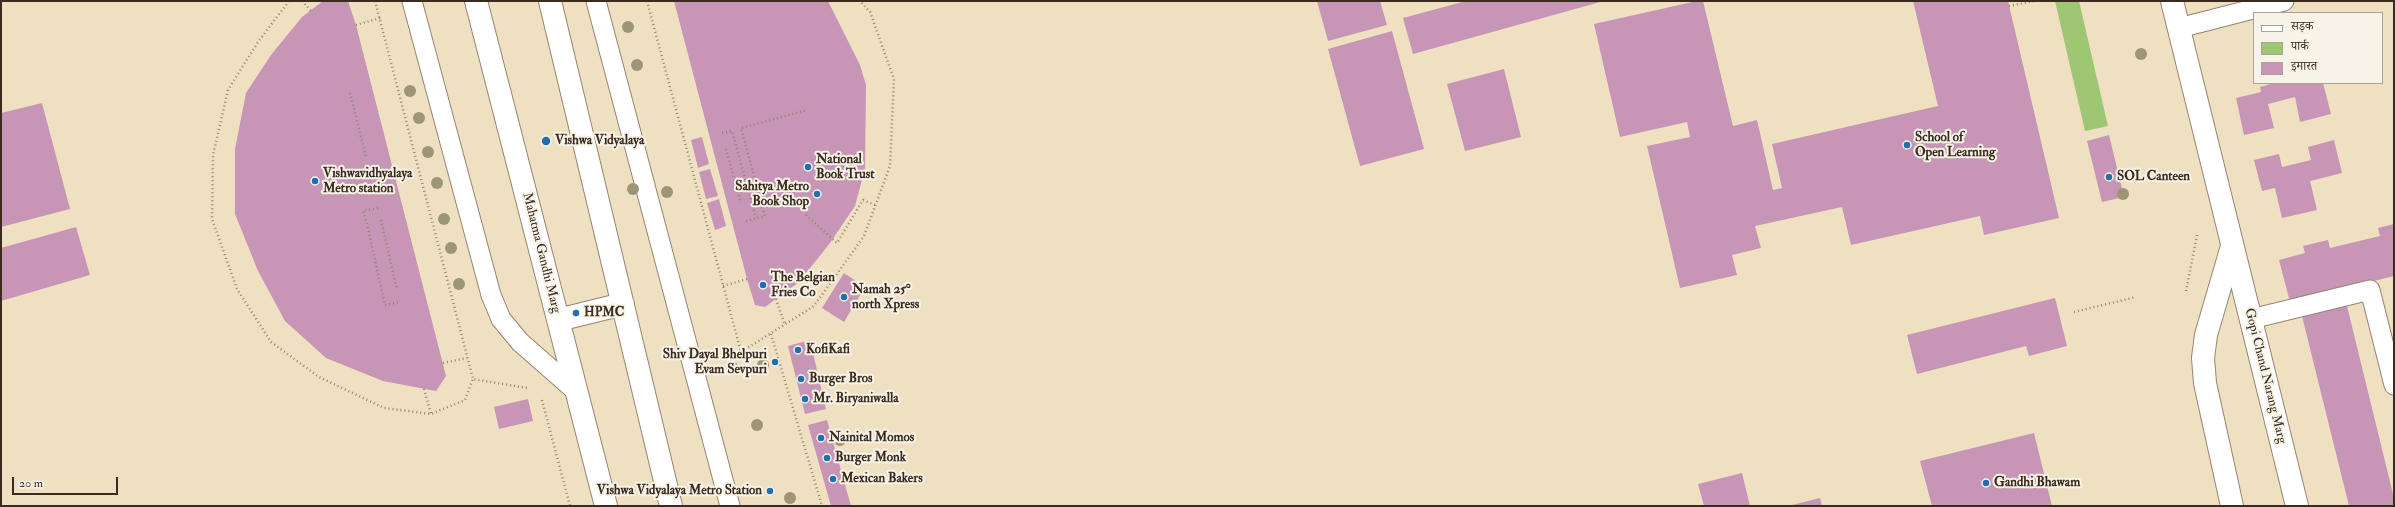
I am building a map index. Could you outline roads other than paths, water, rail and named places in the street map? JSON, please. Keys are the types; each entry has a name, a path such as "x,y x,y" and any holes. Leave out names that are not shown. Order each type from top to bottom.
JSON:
{"main road":[{"name":"Mahatma Gandhi Marg","path":"476,1 606,506"},
{"path":"550,1 671,506"},
{"name":"Gopi Chand Narang Marg","path":"2172,1 2297,506"},
{"path":"2232,506 2205,383 2203,358 2206,335 2233,245"},
{"path":"558,320 623,304"}],"lane":[{"path":"412,1 491,295 501,318 520,342 577,392"},
{"path":"596,1 730,506"},
{"path":"2179,28 2284,1"},
{"path":"2251,319 2370,290 2394,385"}],"place":[{"name":"Vishwa Vidyalaya","path":"546,141"},
{"name":"School of Open Learning","path":"1907,145"},
{"name":"National Book Trust","path":"808,167"},
{"name":"SOL Canteen","path":"2109,177"},
{"name":"Vishwavidhyalaya Metro station","path":"315,181"},
{"name":"Sahitya Metro Book Shop","path":"817,194"},
{"name":"The Belgian Fries Co","path":"763,285"},
{"name":"Namah 25° north Xpress","path":"844,297"},
{"name":"HPMC","path":"576,313"},
{"name":"KofiKafi","path":"798,350"},
{"name":"Shiv Dayal Bhelpuri Evam Sevpuri","path":"775,362"},
{"name":"Burger Bros","path":"801,379"},
{"name":"Mr. Biryaniwalla","path":"805,399"},
{"name":"Nainital Momos","path":"821,438"},
{"name":"Burger Monk","path":"827,458"},
{"name":"Mexican Bakers","path":"833,479"},
{"name":"Gandhi Bhawam","path":"1986,483"},
{"name":"Vishwa Vidyalaya Metro Station","path":"770,491"}]}
